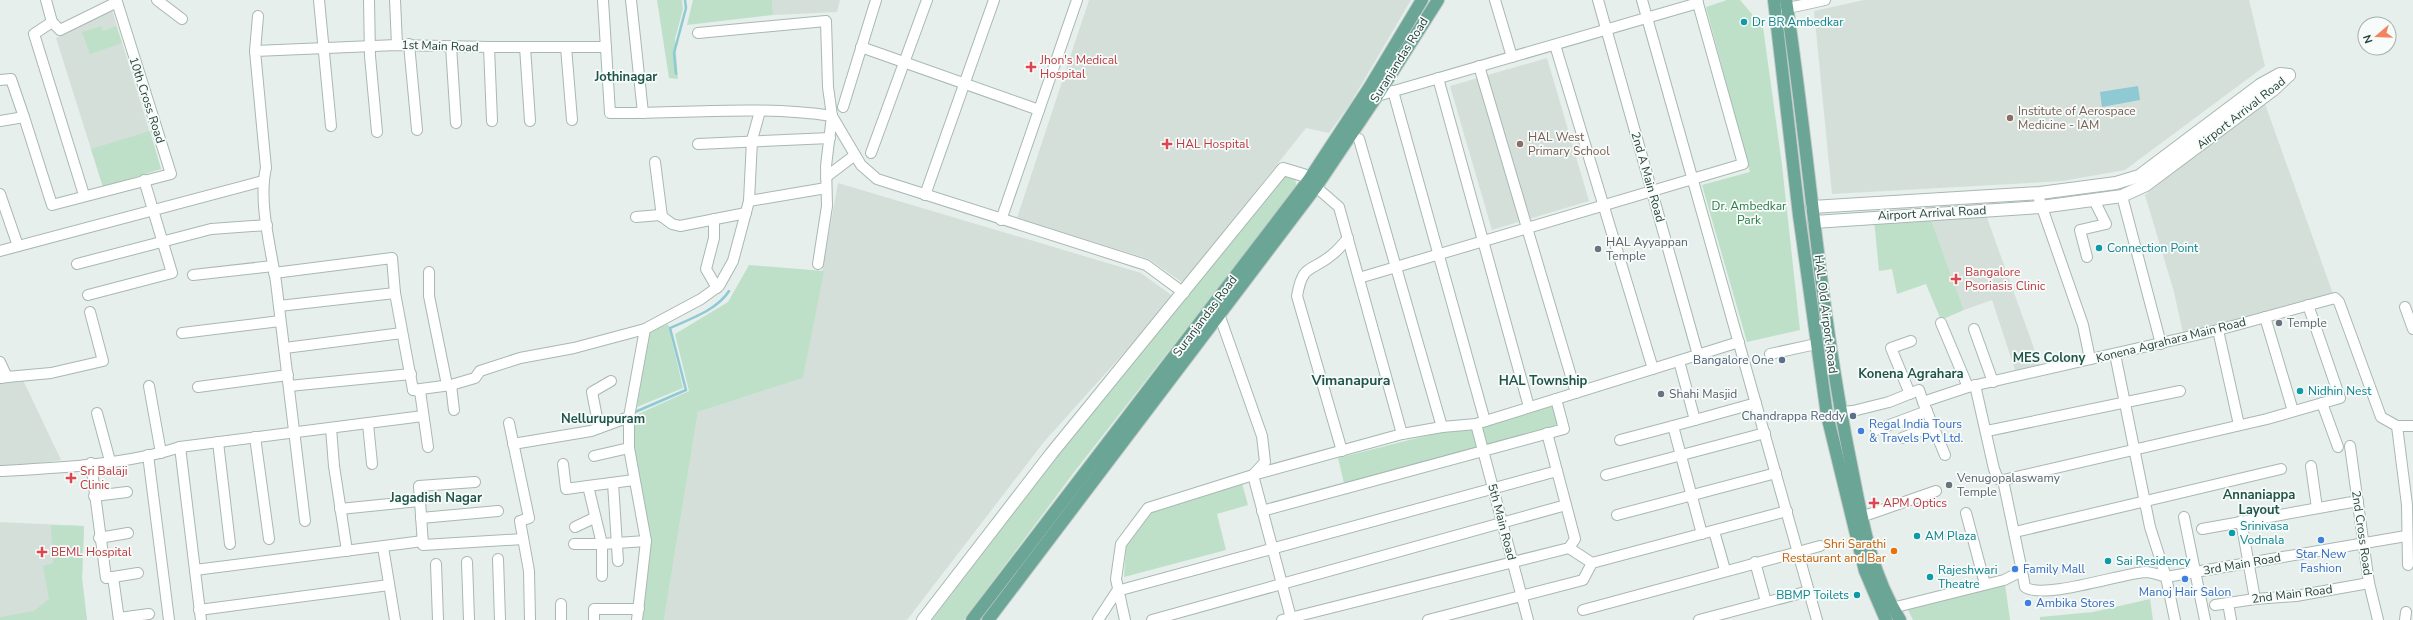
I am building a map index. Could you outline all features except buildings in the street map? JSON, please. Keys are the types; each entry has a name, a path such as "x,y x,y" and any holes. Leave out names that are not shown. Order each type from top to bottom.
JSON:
{"main road":[{"name":"Suranjandas Road","path":"1373,92 1422,0"},
{"name":"Suranjandas Road","path":"988,620 1219,314 1312,184 1373,92 1438,0"},
{"name":"HAL Old Airport Road","path":"1773,3 1826,415 1869,570 1886,620"},
{"name":"HAL Old Airport Road","path":"1787,4 1812,207 1840,412 1862,517 1869,570 1900,620"},
{"name":"Suranjandas Road","path":"972,620 1312,184"}],"street":[{"path":"46,0 52,22 34,34 84,195"},
{"path":"157,0 182,19"},
{"path":"319,0 331,126"},
{"path":"369,0 377,132"},
{"path":"395,0 397,44"},
{"path":"603,0 610,113 760,111 810,113 832,116"},
{"path":"632,0 643,113"},
{"path":"843,107 876,0"},
{"path":"871,153 926,0"},
{"path":"925,195 994,0"},
{"path":"1001,220 1077,0"},
{"path":"1495,0 1512,57"},
{"name":"2nd A Main Road","path":"1598,0 1698,355"},
{"path":"1642,0 1817,620"},
{"path":"1773,3 1787,4 1825,0"},
{"name":"10th Cross Road","path":"24,117 52,205 84,195 171,174 116,1 60,30 52,22"},
{"path":"1359,278 1743,164 1698,2 1393,91 1373,92"},
{"path":"258,16 255,51 266,168 263,182 267,225 285,348 305,521"},
{"path":"698,33 826,21 828,86 832,116 826,177 827,206 818,264"},
{"name":"1st Main Road","path":"255,51 324,50 397,44 489,47 606,47"},
{"path":"409,44 417,130"},
{"path":"1555,44 1653,369"},
{"path":"451,46 456,123"},
{"path":"489,47 492,121"},
{"path":"525,47 530,121"},
{"path":"566,47 572,120"},
{"path":"861,47 1039,110"},
{"path":"1479,66 1576,393"},
{"name":"Airport Arrival Road","path":"1812,207 2037,193 2116,183 2140,176 2260,85 2280,74 2289,75 2273,90 2146,185 2122,196 2041,207 1814,222"},
{"path":"1438,78 1529,407"},
{"path":"0,80 10,79 24,117 0,121"},
{"name":"5th Main Road","path":"1393,91 1439,255 1481,422 1483,451 1528,620"},
{"path":"413,390 449,385 475,378 480,371 520,358 574,348 645,329 717,288 733,261 749,201 752,140 760,111"},
{"path":"832,116 861,165 877,179 1001,220 1146,265 1184,293"},
{"path":"698,144 752,140 830,138"},
{"path":"1359,138 1442,427"},
{"path":"826,177 855,155"},
{"path":"655,162 662,216"},
{"path":"923,620 1051,454 1184,293 1283,169 1303,175 1339,207 1402,434"},
{"path":"88,295 172,273 144,180"},
{"path":"0,251 263,182"},
{"path":"749,201 826,188"},
{"path":"2037,193 2083,325 2090,359"},
{"path":"0,194 18,246"},
{"path":"2122,196 2161,344"},
{"path":"2087,257 2080,230 2106,224 2094,200"},
{"path":"636,217 662,216 675,225 746,213"},
{"path":"714,219 714,238 706,269 717,288"},
{"path":"77,264 211,229 267,225"},
{"path":"1342,451 1297,296 1301,276 1312,265 1333,254 1348,238"},
{"path":"193,275 392,258 395,293 413,390"},
{"path":"429,272 429,296 454,410"},
{"path":"279,306 395,293"},
{"name":"Konena Agrahara Main Road","path":"1876,430 1971,386 2161,344 2335,298 2339,302 2381,417 2397,426"},
{"path":"1941,323 1971,386 1987,432 1994,469 1998,479 2003,480 2239,425 2340,398 2308,305"},
{"path":"2406,307 2413,329"},
{"path":"0,362 3,377 51,373 103,361 90,312"},
{"path":"1219,314 1251,402 1264,446 1265,462 1253,475"},
{"path":"2265,317 2293,411"},
{"path":"182,333 280,321"},
{"path":"637,620 646,542 628,448 629,417 645,329"},
{"path":"1974,329 1992,382"},
{"path":"2218,330 2239,425"},
{"path":"285,348 402,334"},
{"path":"1910,394 1891,348 1911,341"},
{"path":"1125,620 1117,591 1116,579 1121,544 1148,508 1253,475 1402,434 1481,422 1739,342"},
{"path":"1770,354 1816,344"},
{"path":"2115,354 2150,528 2166,577 2175,620"},
{"path":"1679,361 1695,420"},
{"path":"289,386 411,374"},
{"path":"198,387 288,375"},
{"path":"599,428 592,392 611,381"},
{"path":"149,386 160,453"},
{"path":"413,390 420,391 428,447"},
{"path":"1840,412 1853,412 1919,390 1945,455"},
{"path":"1987,432 2180,391"},
{"path":"1262,511 1564,429 1556,399"},
{"path":"1620,440 1756,403"},
{"path":"2322,403 2338,447"},
{"path":"97,413 110,461"},
{"path":"0,471 56,468 110,461 160,453 180,447 255,436 368,424 423,416"},
{"path":"513,444 599,428 629,417"},
{"path":"509,423 529,518 520,521 530,571 530,620"},
{"path":"368,424 372,464"},
{"path":"1673,426 1702,534"},
{"path":"1902,438 1933,426"},
{"path":"2408,565 2406,536 2407,505 2397,426 2413,426"},
{"path":"331,428 340,509 347,551"},
{"path":"1606,475 1765,433"},
{"path":"1253,475 1281,584 1287,619 1569,548 1575,540 1547,434"},
{"path":"255,436 269,539"},
{"path":"218,442 230,544"},
{"name":"2nd Cross Road","path":"2350,446 2375,620"},
{"path":"180,447 200,615 389,585"},
{"path":"594,456 628,448"},
{"path":"148,455 169,620"},
{"path":"91,463 99,538 106,578 138,573"},
{"path":"563,464 566,489 634,480"},
{"path":"2311,466 2317,508"},
{"path":"2015,532 2282,469"},
{"path":"1098,620 1117,591 1557,470"},
{"path":"1617,515 1776,473"},
{"path":"2003,480 2025,586"},
{"path":"423,543 419,486 475,482"},
{"path":"612,483 618,561"},
{"path":"588,486 594,518 602,544 602,576"},
{"path":"1862,517 1936,491"},
{"path":"94,496 127,492"},
{"path":"340,509 420,501"},
{"path":"2202,529 2241,521 2358,502"},
{"path":"1152,620 1566,505"},
{"path":"421,518 498,511"},
{"path":"1428,620 1583,580 1592,563 1787,512"},
{"path":"1966,513 1984,584"},
{"path":"2184,517 2205,620"},
{"path":"575,526 594,518"},
{"path":"2241,521 2255,599"},
{"path":"1714,531 1725,570"},
{"path":"99,538 128,533"},
{"name":"3rd Main Road","path":"2004,580 2025,586 2030,591 2040,591 2093,583 2146,572 2166,577 2406,536"},
{"path":"195,570 423,543 524,539"},
{"path":"574,544 646,542"},
{"path":"1583,610 1725,570 1820,546"},
{"path":"383,547 395,620"},
{"path":"1569,548 1592,563"},
{"path":"498,559 500,620"},
{"path":"467,562 469,620"},
{"path":"1755,562 1766,602"},
{"path":"436,564 438,620"},
{"path":"1892,608 2004,580 2022,571"},
{"path":"113,577 119,619 150,614"},
{"name":"2nd Main Road","path":"2215,605 2255,599 2296,596 2369,583"},
{"path":"1699,620 1809,591"},
{"path":"2228,603 2231,620"},
{"path":"561,604 561,620"},
{"path":"594,620 594,609 639,609"}],"shaded area":[{"path":"772,0 840,0 837,12 773,15"},
{"name":"HAL Hospital","path":"1089,0 1411,0 1350,104 1329,133 1306,128 1183,283 1149,259 1017,218"},
{"name":"Institute of Aerospace Medicine - IAM","path":"1864,0 2249,0 2265,66 2125,170 2063,181 1832,194 1814,11"},
{"path":"112,10 161,169 103,187 56,38"},
{"name":"HAL West Primary School","path":"1547,58 1589,201 1492,230 1450,86"},
{"path":"2264,101 2333,294 2183,333 2174,292 2145,195"},
{"path":"838,183 1141,273 1174,297 1043,443 907,620 664,620 698,412 803,378"},
{"path":"1986,215 2040,365 2016,373 1992,300 1964,310 1930,217"},
{"path":"22,378 61,460 0,469 0,383"},
{"name":"BEML Hospital","path":"0,522 84,526 82,579 87,620 0,620"}],"green space":[{"path":"657,0 682,0 683,9 675,39 678,79 669,78"},
{"path":"693,0 772,0 773,15 687,25"},
{"name":"Dr. Ambedkar Park","path":"1727,0 1740,0 1763,27 1782,165 1800,330 1747,342 1702,185 1750,172 1706,7"},
{"path":"101,26 103,31 116,26 122,43 90,54 82,32"},
{"path":"150,131 161,169 103,187 91,149"},
{"path":"1285,176 1294,176 1297,187 1075,471 964,620 932,620 1055,459"},
{"path":"1930,217 1964,310 1941,320 1926,284 1897,294 1892,269 1879,271 1874,219"},
{"path":"749,265 824,271 803,378 698,412 664,620 640,620 651,539 631,440 636,415 689,391 675,334 728,302"},
{"path":"668,324 683,388 637,407 649,332"},
{"path":"1554,404 1558,423 1548,432 1487,447 1482,426"},
{"path":"1472,429 1478,449 1344,483 1338,458 1441,432"},
{"path":"1242,483 1248,505 1217,514 1226,550 1124,577 1126,546 1150,511"},
{"path":"51,525 84,526 82,579 87,620 0,620 0,617 34,611 49,599 43,566 53,563"},
{"path":"2005,584 2010,620 1913,620 1907,608"},
{"path":"2150,599 2153,620 2040,620 2040,617 2093,612"}],"water":[{"path":"2138,86 2140,100 2102,107 2100,92"}],"waterway":[{"path":"676,74 674,53 686,8 685,0"},
{"path":"635,412 686,390 670,328 718,304 729,291"}],"place":[{"name":"Dr BR Ambedkar","path":"1744,22"},
{"name":"Jhon's Medical Hospital","path":"1031,67"},
{"name":"Institute of Aerospace Medicine - IAM","path":"2010,118"},
{"name":"HAL Hospital","path":"1167,144"},
{"name":"HAL West Primary School","path":"1520,144"},
{"name":"Connection Point","path":"2099,248"},
{"name":"HAL Ayyappan Temple","path":"1598,249"},
{"name":"Bangalore Psoriasis Clinic","path":"1956,279"},
{"name":"Temple","path":"2279,323"},
{"name":"Bangalore One","path":"1782,360"},
{"name":"Nidhin Nest","path":"2300,391"},
{"name":"Shahi Masjid","path":"1661,394"},
{"name":"Chandrappa Reddy","path":"1853,416"},
{"name":"Regal India Tours & Travels Pvt Ltd.","path":"1861,431"},
{"name":"Sri Balaji Clinic","path":"71,478"},
{"name":"Venugopalaswamy Temple","path":"1949,485"},
{"name":"APM Optics","path":"1874,503"},
{"name":"Srinivasa Vodnala","path":"2232,533"},
{"name":"AM Plaza","path":"1917,536"},
{"name":"Star New Fashion","path":"2321,540"},
{"name":"Shri Sarathi Restaurant and Bar","path":"1894,551"},
{"name":"BEML Hospital","path":"42,552"},
{"name":"Sai Residency","path":"2108,561"},
{"name":"Family Mall","path":"2015,569"},
{"name":"Rajeshwari Theatre","path":"1930,577"},
{"name":"Manoj Hair Salon","path":"2185,579"},
{"name":"BBMP Toilets","path":"1857,595"},
{"name":"Ambika Stores","path":"2028,603"}],"district":[{"name":"Jothinagar","path":"626,77"},
{"name":"MES Colony","path":"2049,358"},
{"name":"Konena Agrahara","path":"1911,374"},
{"name":"Vimanapura","path":"1351,380"},
{"name":"HAL Township","path":"1543,381"},
{"name":"Nellurupuram","path":"603,419"},
{"name":"Jagadish Nagar","path":"436,498"},
{"name":"Annaniappa Layout","path":"2259,502"}]}
